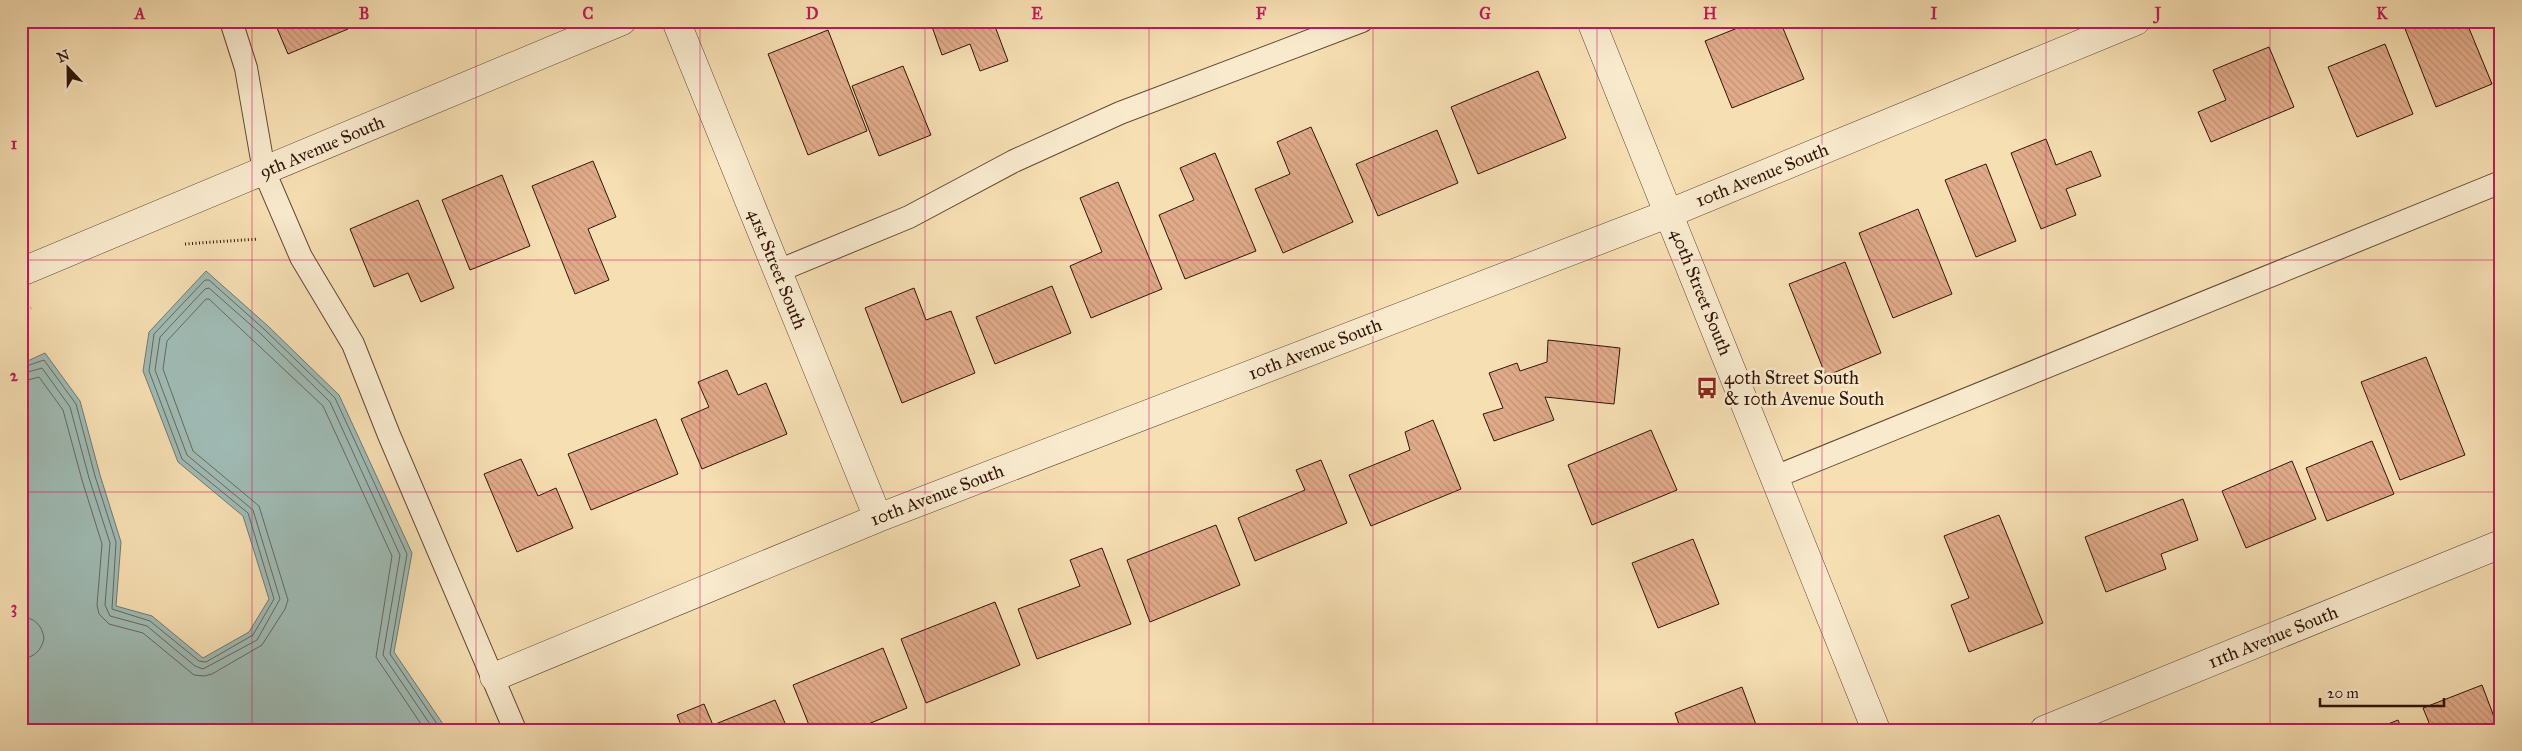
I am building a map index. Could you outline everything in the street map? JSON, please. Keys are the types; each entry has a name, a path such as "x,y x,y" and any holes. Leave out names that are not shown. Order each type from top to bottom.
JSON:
{"street":[{"name":"9th Avenue South","path":"21,272 622,21"},
{"name":"41st Street South","path":"676,21 878,518"},
{"name":"40th Street South","path":"1591,21 1670,213 1876,730"},
{"name":"10th Avenue South","path":"494,677 878,518 1670,213 2136,21"},
{"name":"11th Avenue South","path":"2044,730 2501,544"}],"lane":[{"path":"231,21 246,68 264,172 291,236 313,280 353,344 389,435 494,677 515,730"},
{"path":"778,271 909,217 1014,161 1120,113 1362,21"},
{"path":"1775,477 2501,182"}],"path":[{"path":"176,248 186,244 291,236"},
{"path":"21,312 40,305"}],"water":[{"path":"206,271 268,326 339,395 412,553 394,652 447,730 21,730 21,641 25,638 21,634 21,364 45,353 80,401 121,542 116,606 152,616 203,658 249,632 269,599 243,516 178,462 143,371 149,332"}],"building":[{"path":"274,21 345,21 348,29 288,54"},
{"path":"930,21 993,21 1008,61 980,71 970,44 942,55"},
{"path":"1755,21 1780,21 1804,79 1732,108 1705,41"},
{"path":"2402,21 2466,21 2492,84 2436,107"},
{"path":"828,30 867,131 808,155 768,54"},
{"path":"2385,44 2413,114 2357,137 2328,67"},
{"path":"2269,47 2294,107 2211,142 2198,112 2226,100 2213,70"},
{"path":"903,66 931,135 879,156 852,86"},
{"path":"1538,71 1566,138 1478,174 1451,107"},
{"path":"1311,127 1353,222 1283,253 1255,189 1290,174 1277,142"},
{"path":"1437,130 1458,183 1378,216 1356,164"},
{"path":"2046,139 2056,165 2091,151 2101,176 2066,189 2076,215 2041,229 2011,153"},
{"path":"1215,153 1256,251 1185,279 1159,215 1194,200 1180,168"},
{"path":"593,161 616,217 588,229 609,280 575,294 532,186"},
{"path":"1986,164 2016,241 1976,257 1945,180"},
{"path":"502,175 530,246 470,270 442,200"},
{"path":"1118,182 1162,289 1091,318 1070,266 1102,252 1080,198"},
{"path":"418,200 454,288 421,302 408,273 374,287 350,229"},
{"path":"1918,209 1952,294 1893,318 1859,233"},
{"path":"1845,262 1881,353 1826,376 1789,284"},
{"path":"1052,286 1071,333 995,364 976,317"},
{"path":"914,288 926,320 951,311 975,373 902,403 865,308"},
{"path":"1548,340 1620,348 1614,404 1545,397 1554,420 1494,441 1483,414 1503,408 1489,373 1517,363 1520,371 1547,362"},
{"path":"2426,357 2465,455 2400,480 2361,382"},
{"path":"727,370 738,395 766,383 787,434 702,469 681,419 709,407 698,382"},
{"path":"656,419 678,474 591,510 568,454"},
{"path":"1433,420 1461,489 1371,526 1349,475 1410,450 1405,432"},
{"path":"1651,430 1677,490 1592,525 1568,465"},
{"path":"2372,441 2394,494 2327,521 2306,468"},
{"path":"521,459 538,496 556,488 573,528 517,552 484,474"},
{"path":"1321,460 1347,523 1255,561 1238,518 1305,490 1296,470"},
{"path":"2292,461 2316,519 2246,548 2222,491"},
{"path":"2183,499 2198,540 2161,554 2166,569 2106,592 2085,537"},
{"path":"1999,515 2043,623 1969,652 1951,605 1969,598 1944,536"},
{"path":"1216,525 1240,585 1150,622 1127,560"},
{"path":"1693,539 1719,604 1658,628 1632,563"},
{"path":"1102,548 1131,624 1037,659 1018,609 1080,586 1070,560"},
{"path":"995,602 1020,665 926,703 901,639"},
{"path":"883,648 907,708 854,730 811,730 793,685"},
{"path":"2482,685 2499,730 2432,730 2423,708"},
{"path":"1742,687 1758,730 1681,730 1675,713"},
{"path":"775,700 788,730 683,730 677,715 704,704 713,725"},
{"path":"2398,720 2402,730 2373,730"}],"place":[{"name":"40th Street South & 10th Avenue South","path":"1707,388"}]}
